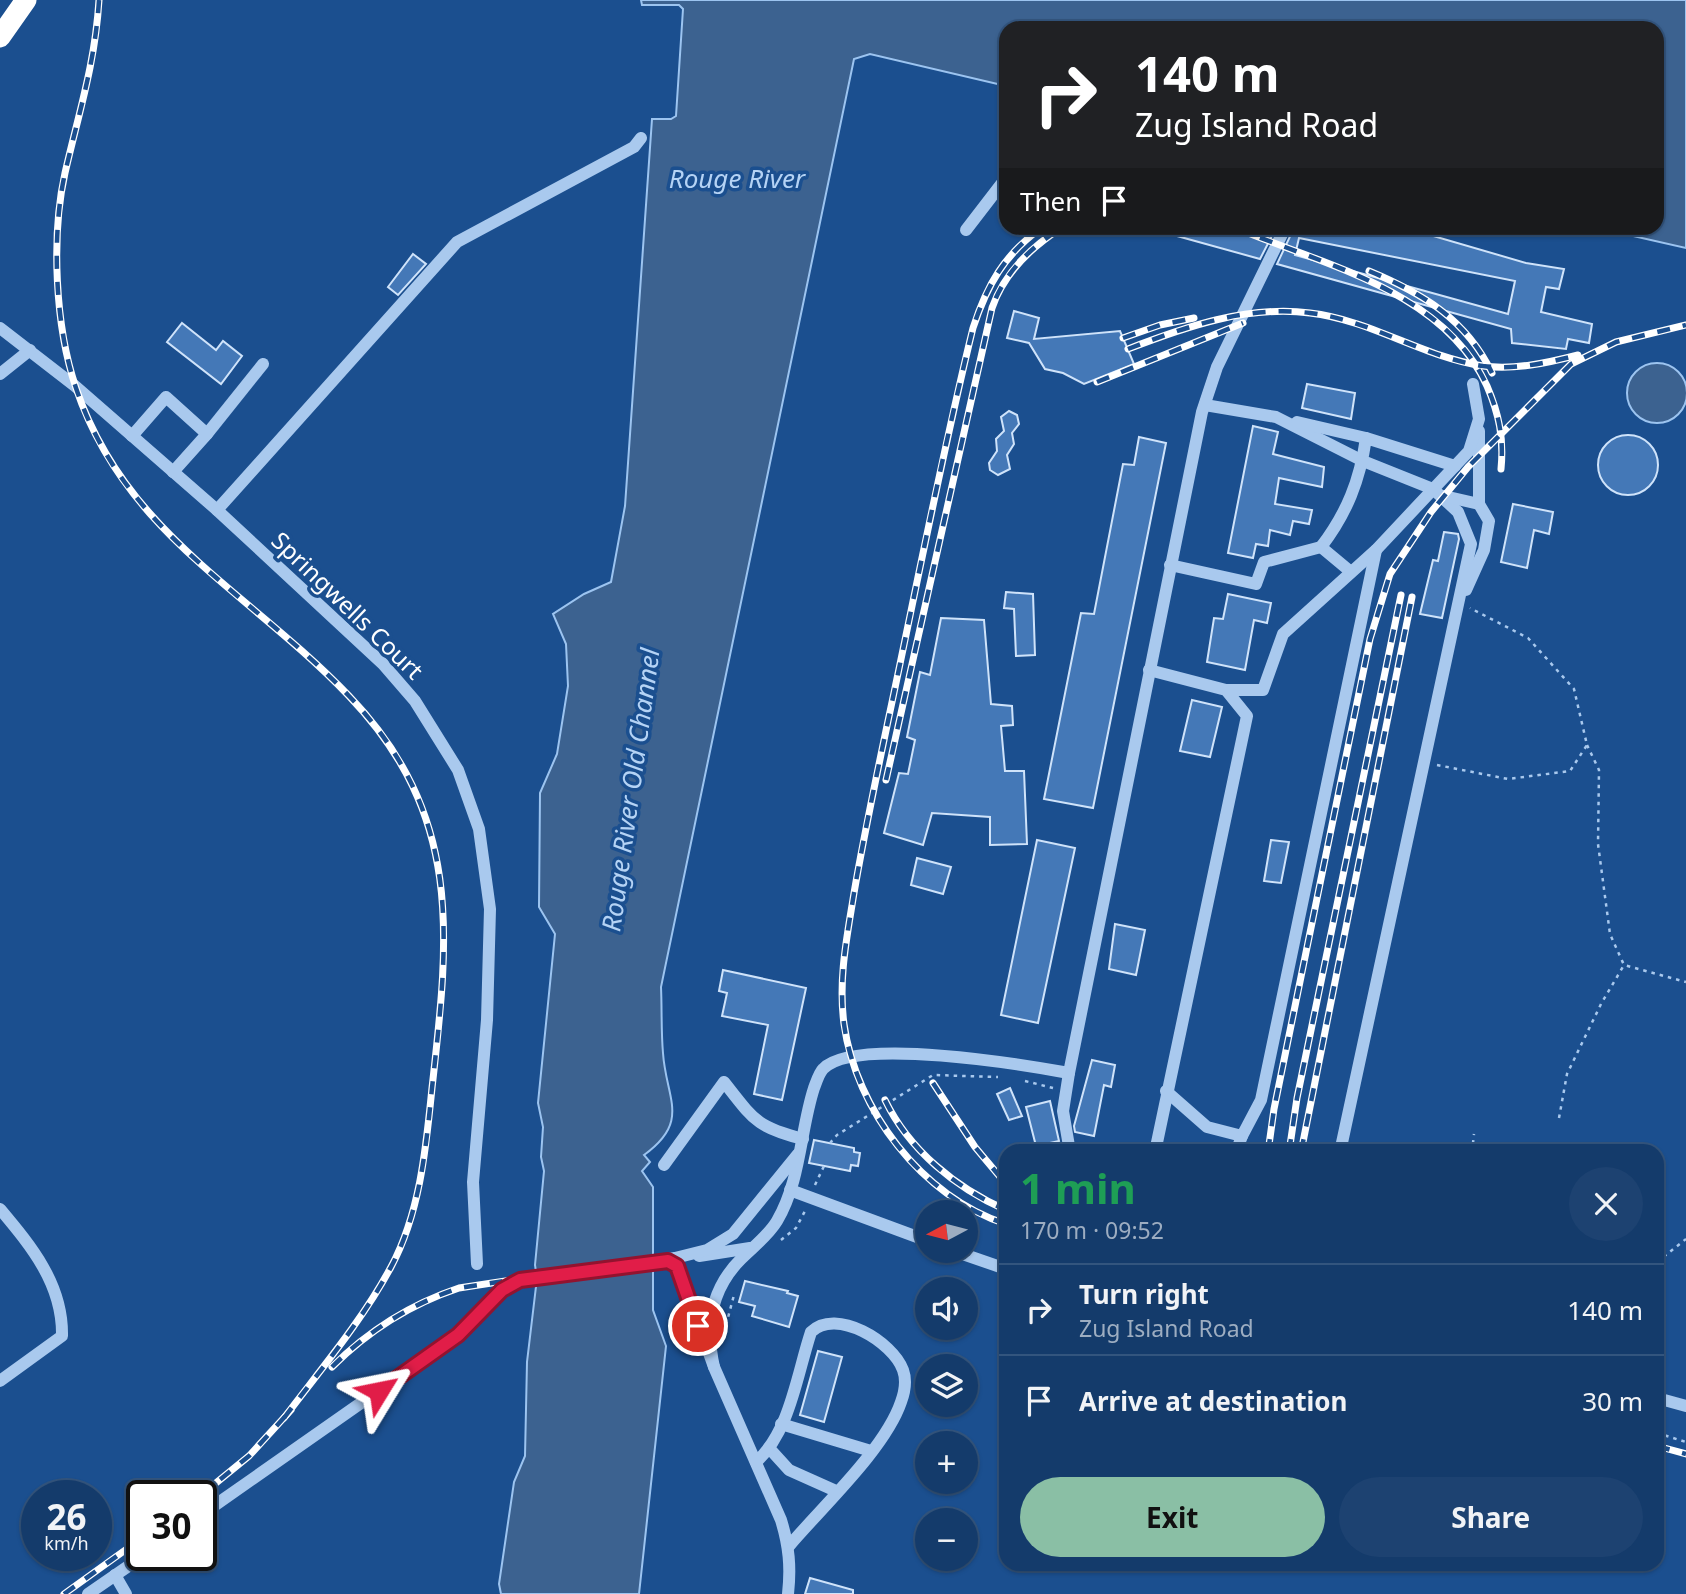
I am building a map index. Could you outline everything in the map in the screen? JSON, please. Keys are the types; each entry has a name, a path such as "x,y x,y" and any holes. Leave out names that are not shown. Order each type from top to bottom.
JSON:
{"highway":[{"path":"0,37 26,0"}],"street":[{"path":"216,510 457,242 634,147 641,138"},
{"path":"966,230 999,187"},
{"path":"1069,1144 1064,1119 1066,1089 1170,565 1205,405 1217,367 1282,235"},
{"name":"Springwells Court","path":"0,328 132,436 383,664 415,701 458,770 470,802 488,878 491,936 473,1182 477,1264"},
{"path":"0,374 30,351"},
{"path":"173,472 263,364"},
{"path":"1458,609 1484,550 1489,521 1479,503 1479,419 1473,384"},
{"path":"132,436 166,397 207,434"},
{"path":"1205,405 1276,417 1366,438 1455,466"},
{"path":"1276,417 1363,461 1438,493 1479,503"},
{"path":"1149,670 1226,690 1263,690 1283,634 1438,493 1455,466 1469,451 1479,419"},
{"path":"1170,565 1256,584 1264,562 1321,547 1343,518 1363,461 1366,438"},
{"path":"1342,1144 1471,544 1458,512 1438,493"},
{"path":"1321,547 1351,572"},
{"path":"1240,1144 1261,1100 1376,550"},
{"path":"1157,1144 1166,1091 1247,716 1226,690"},
{"path":"714,1367 709,1337 715,1299 727,1276 776,1223 790,1191 814,1086 824,1069 840,1059 873,1054 963,1057 1069,1073"},
{"path":"664,1165 724,1082 757,1121 802,1144"},
{"path":"1166,1091 1207,1126 1242,1136"},
{"path":"669,1259 707,1250 733,1234 802,1144"},
{"path":"790,1191 811,1196 915,1236"},
{"path":"0,1209 45,1268 62,1314 62,1336 0,1381"},
{"path":"217,1504 458,1335 502,1290 520,1280 669,1259 720,1255 754,1247"},
{"path":"669,1259 677,1266 714,1367 789,1546 791,1572 788,1594"},
{"path":"978,1259 999,1267"},
{"path":"756,1462 769,1448 781,1424 811,1332 819,1325 832,1321 846,1324 867,1335 902,1367 906,1381 895,1417 870,1451 789,1546"},
{"path":"1664,1400 1686,1406"},
{"path":"781,1424 870,1451"},
{"path":"769,1448 789,1470 836,1491"},
{"path":"88,1594 126,1568"},
{"path":"115,1575 126,1594"}],"path":[{"path":"1458,609 1528,638 1574,689 1587,745 1599,770 1598,844 1610,934 1625,965 1686,982"},
{"path":"1423,762 1508,779 1570,771 1587,745"},
{"path":"1559,1118 1567,1074 1601,1004 1625,965"},
{"path":"830,1143 837,1135 933,1075 1004,1077"},
{"path":"1023,1081 1066,1089"},
{"path":"1473,1144 1474,1134"},
{"path":"778,1243 800,1223 824,1166"},
{"path":"1664,1256 1686,1239"},
{"path":"724,1332 736,1288"},
{"path":"1664,1435 1686,1442"}],"water":[{"name":"Rouge River","path":"641,0 1686,0 1686,248 1629,235 1664,235 1664,21 999,21 999,84 870,54 854,59 661,987 663,1053 671,1097 671,1120 658,1143 644,1155 650,1162 642,1171 653,1187 653,1310 666,1346 639,1594 501,1594 499,1584 514,1482 525,1456 527,1362 537,1278 535,1265 544,1171 541,1157 543,1127 538,1103 555,934 539,907 540,793 557,754 568,686 566,644 553,614 584,594 611,582 625,506 652,119 671,119 676,116 683,9 679,5 642,5"},
{"path":"1657,363 1678,372 1687,393 1678,414 1657,423 1636,414 1627,393 1636,372"}],"building":[{"path":"1173,235 1272,235 1260,259"},
{"path":"1291,235 1430,235 1526,263 1564,269 1559,289 1546,287 1541,312 1592,324 1589,343 1568,339 1566,349 1512,343 1511,329 1277,264","holes":["1299,238 1515,281 1508,314 1295,255"]},
{"path":"413,254 426,264 398,295 388,287"},
{"path":"1014,311 1039,318 1034,339 1120,331 1134,364 1084,384 1063,373 1045,369 1029,343 1007,338"},
{"path":"182,323 216,350 223,341 242,356 221,384 167,342"},
{"path":"1307,384 1355,393 1351,419 1302,408"},
{"path":"1009,411 1017,415 1019,424 1012,433 1014,444 1007,455 1010,469 998,475 990,470 989,463 997,451 996,439 1004,431 1001,417"},
{"path":"1253,426 1278,432 1273,454 1324,467 1322,487 1279,478 1275,504 1312,510 1309,524 1293,521 1290,535 1270,530 1268,546 1256,544 1253,558 1228,553"},
{"path":"1628,435 1645,440 1653,448 1658,465 1653,482 1645,490 1628,495 1611,490 1603,482 1598,465 1603,448 1611,440"},
{"path":"1139,437 1166,443 1093,808 1044,799 1081,613 1094,614 1123,464 1134,465"},
{"path":"1513,504 1553,512 1549,534 1534,530 1527,568 1501,562"},
{"path":"1444,532 1458,534 1459,539 1442,618 1420,614 1433,560 1438,561"},
{"path":"1006,592 1033,594 1035,655 1016,656 1014,609 1004,608"},
{"path":"1228,594 1271,603 1267,623 1254,620 1245,670 1207,662 1214,618 1223,619"},
{"path":"941,618 984,620 991,704 1012,706 1013,725 1001,726 1005,771 1024,771 1027,844 990,845 990,817 932,813 923,845 884,833 899,773 908,774 915,740 907,737 920,672 930,675"},
{"path":"1192,700 1222,707 1210,757 1180,751"},
{"path":"1037,840 1075,848 1038,1023 1001,1015"},
{"path":"1271,840 1289,842 1281,883 1264,881"},
{"path":"917,858 951,867 943,894 911,885"},
{"path":"1115,924 1145,930 1136,975 1109,969"},
{"path":"723,970 806,988 782,1100 754,1094 768,1025 722,1016 727,993 719,991"},
{"path":"1092,1060 1115,1065 1111,1087 1104,1085 1094,1136 1075,1132 1074,1126"},
{"path":"1010,1088 1022,1116 1009,1120 997,1094"},
{"path":"1050,1101 1059,1141 1035,1144 1026,1107"},
{"path":"814,1140 854,1148 854,1152 860,1153 858,1166 851,1165 850,1171 809,1163"},
{"path":"745,1281 798,1296 789,1327 752,1316 755,1306 739,1302"},
{"path":"818,1351 842,1357 824,1422 800,1415"},
{"path":"810,1578 853,1590 853,1594 805,1594"}],"railway":[{"path":"99,0 90,67 65,173 58,224 57,281 63,337 76,388 98,439 125,483 158,522 194,558 311,659 349,696 386,741 413,787 430,833 440,880 444,929 438,1033 424,1157 409,1225 380,1287 284,1418"},
{"path":"999,1221 975,1211 921,1172 878,1118 851,1056 844,1024 842,991 846,942 866,828 939,475 973,328 984,298 998,272 1032,235"},
{"path":"886,780 992,308 1003,284 1019,262 1051,235"},
{"path":"1254,235 1378,285 1412,304 1442,326 1467,353 1487,386 1500,426 1501,469"},
{"path":"1369,271 1407,289 1441,310 1469,337 1492,373"},
{"path":"1128,349 1217,320 1286,311 1310,313 1354,323 1439,355 1483,366 1519,366 1578,355"},
{"path":"1123,338 1160,325 1194,318"},
{"path":"1097,382 1243,323"},
{"path":"1269,1144 1370,639 1390,574 1431,512 1468,467 1571,364 1616,342 1686,325"},
{"path":"1290,1144 1297,1098 1401,595"},
{"path":"1303,1144 1412,597"},
{"path":"933,1083 975,1147 999,1176"},
{"path":"885,1100 907,1135 936,1166 969,1191 999,1207"},
{"path":"332,1367 375,1330 391,1320 424,1302 459,1288 662,1257"},
{"path":"217,1482 249,1456 291,1410"},
{"path":"1664,1448 1686,1454"},
{"path":"64,1594 126,1549"}],"route":[{"path":"379,1391 458,1335 502,1290 520,1280 663,1260 672,1262 677,1266 698,1326"}],"water label":[{"name":"Rouge River Old Channel","path":"631,790"}]}
